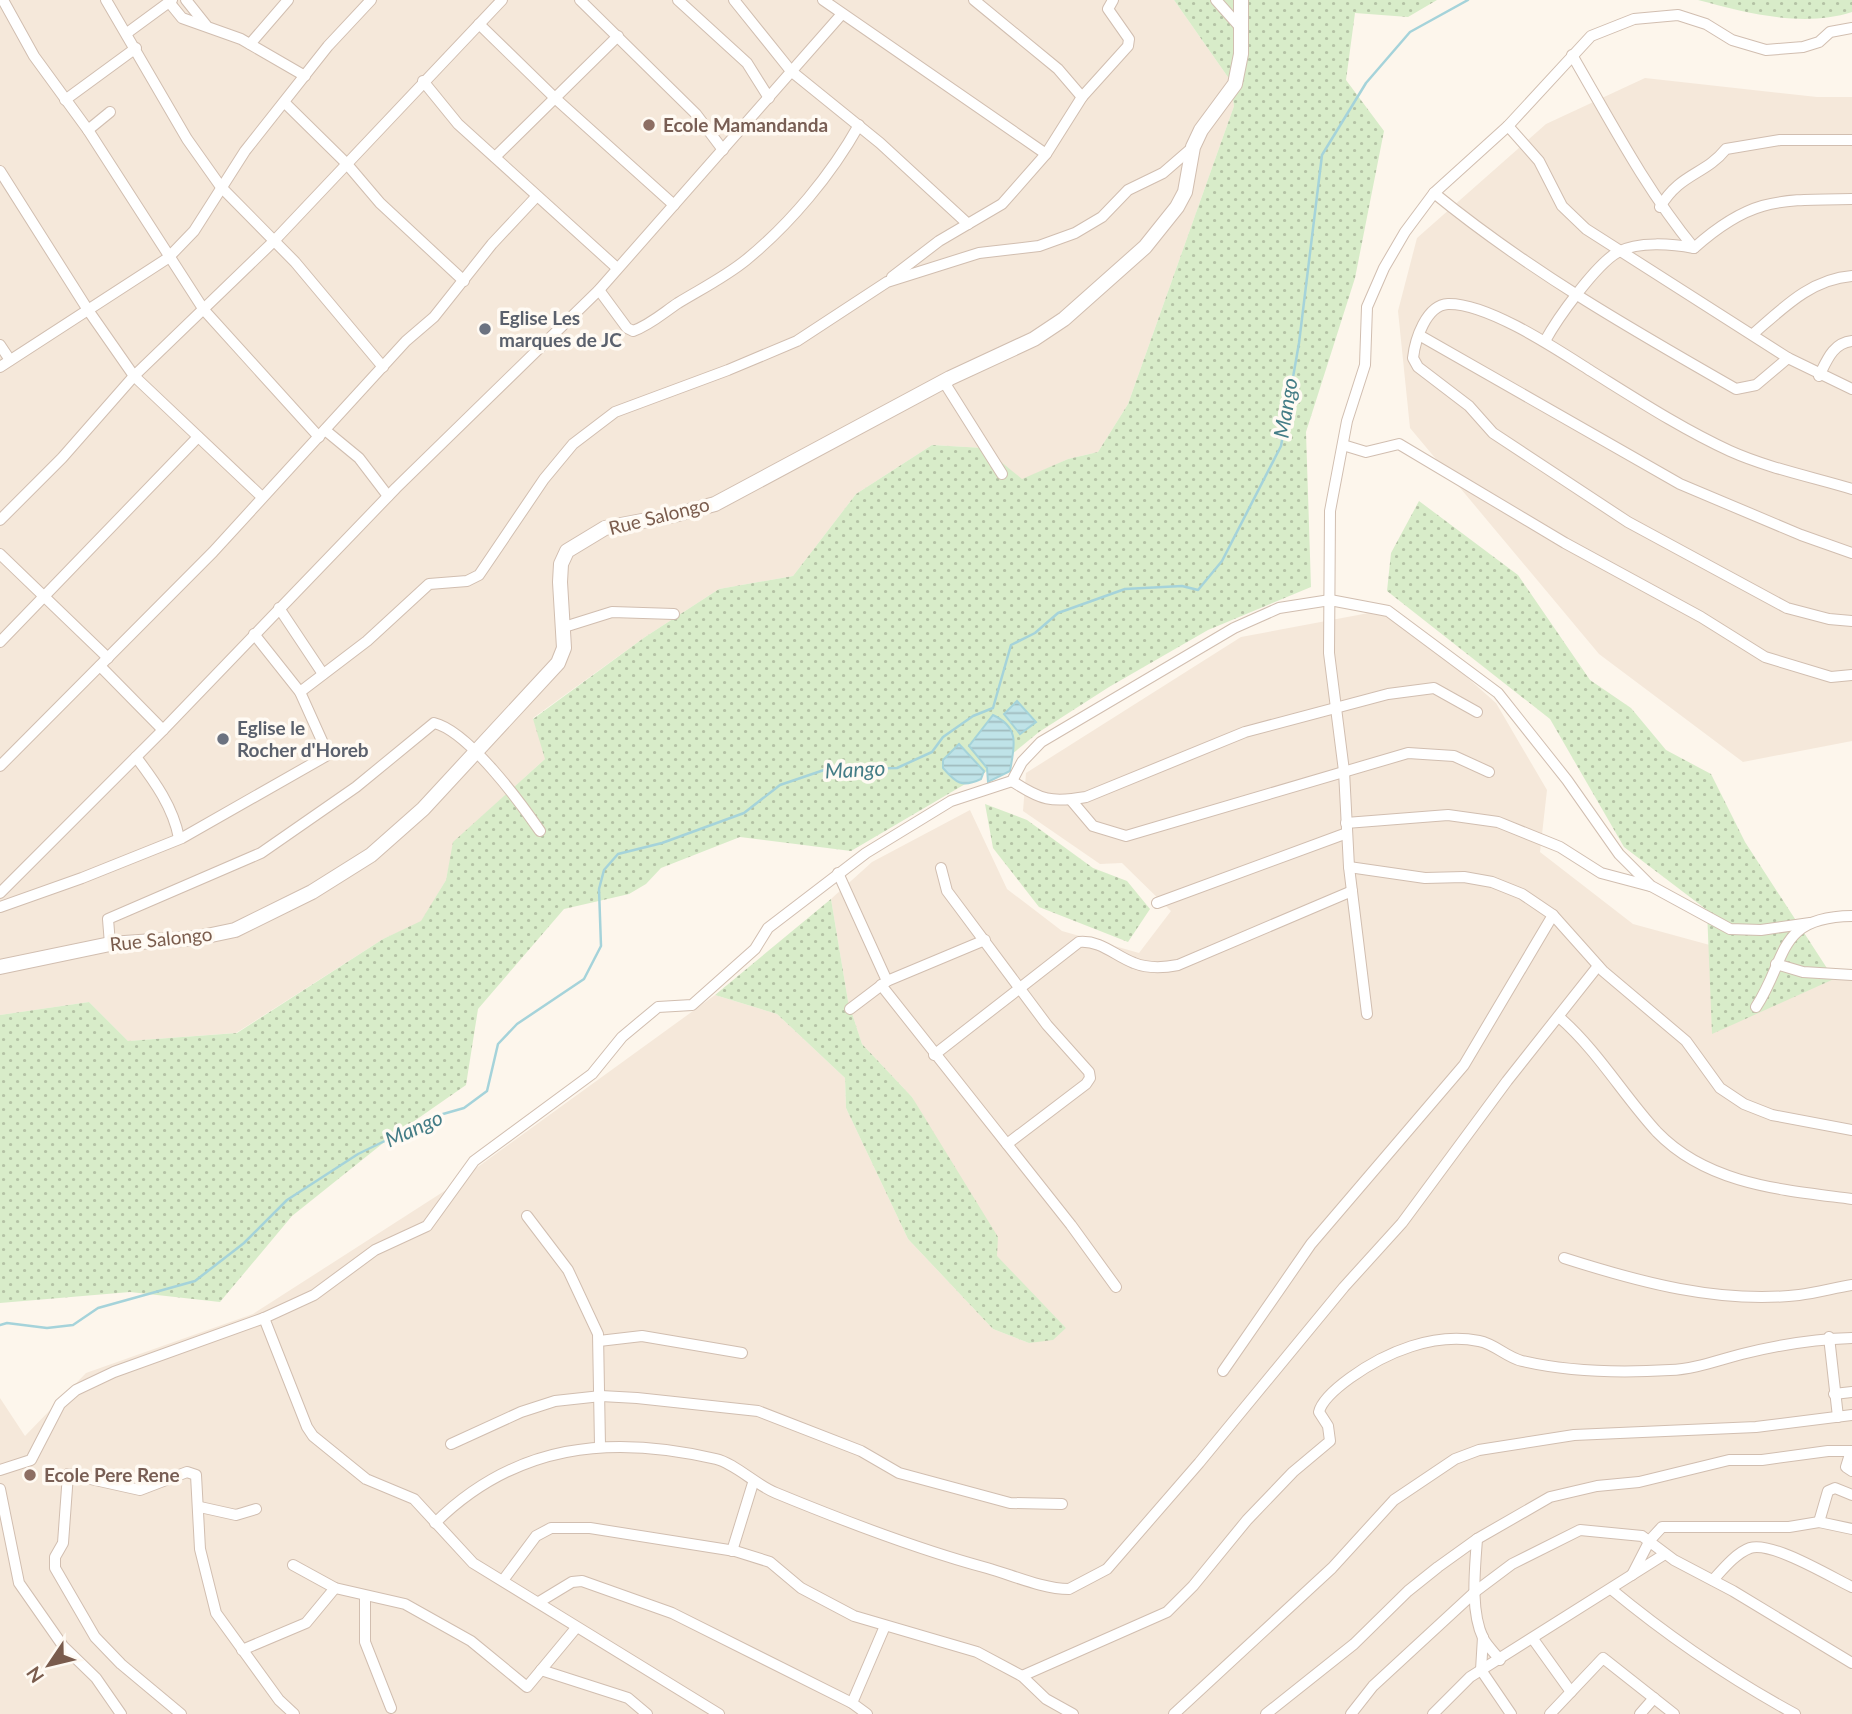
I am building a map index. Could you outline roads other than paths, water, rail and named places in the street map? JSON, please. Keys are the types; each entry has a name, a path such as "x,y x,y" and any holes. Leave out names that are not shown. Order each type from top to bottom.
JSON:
{"street":[{"path":"3,0 34,56 88,130 204,310 322,433 359,458 388,496"},
{"path":"106,0 187,139 221,187 345,318 383,367"},
{"path":"186,0 206,24"},
{"path":"250,44 288,0"},
{"path":"0,345 5,363 168,258 194,231 245,151 304,76 371,0"},
{"path":"0,520 62,458 134,376 274,241 502,0"},
{"path":"580,0 696,114 723,150"},
{"path":"678,0 747,63 769,98"},
{"path":"734,0 791,71 859,125 968,224"},
{"path":"823,0 841,15 1046,154"},
{"path":"974,0 1058,69 1082,97"},
{"path":"300,692 367,641 429,584 467,581 479,575 544,479 573,444 615,411 728,370 796,341 887,282 939,242 1002,204 1046,154 1082,97 1128,46 1129,39 1108,9 1112,0"},
{"path":"1216,0 1240,27"},
{"name":"Rue Salongo","path":"0,967 110,944 197,938 235,930 312,892 384,844 476,753 562,657 561,564 566,551 605,528 715,504 943,382 1034,339 1064,319 1145,247 1164,226 1185,192 1194,147 1201,131 1235,84 1241,54 1241,0"},
{"path":"127,33 170,1 182,18 206,24 250,44 304,76"},
{"path":"0,892 163,730 388,496 599,290 841,15"},
{"path":"1367,1014 1349,867 1344,771 1329,653 1330,511 1343,445 1366,365 1367,307 1371,294 1405,232 1434,193 1508,126 1591,36 1623,23 1678,15 1706,24 1732,40 1766,50 1803,47 1819,42 1830,32 1852,28"},
{"path":"479,24 556,99 674,205"},
{"path":"495,157 618,36"},
{"path":"65,100 136,48"},
{"path":"1572,55 1660,207 1694,248"},
{"path":"423,81 458,124 617,268"},
{"path":"285,103 346,163 380,203 464,281"},
{"path":"88,130 110,112"},
{"path":"599,290 627,328 633,331 651,322 726,274 759,248 795,212 848,145 859,125"},
{"path":"1508,126 1539,161 1562,206 1586,229 1788,358 1819,376 1852,389"},
{"path":"1660,207 1681,181 1717,160 1726,149 1780,140 1852,140"},
{"path":"887,282 979,253 1039,246 1075,233 1102,217 1128,190 1163,173 1194,147"},
{"path":"0,172 88,310 134,376 262,497"},
{"path":"1434,193 1507,249 1577,297 1736,389 1756,384 1788,358"},
{"path":"0,766 262,497 464,281 492,244 536,197"},
{"path":"1694,248 1717,227 1751,207 1804,200 1852,199"},
{"path":"1545,341 1559,315 1619,251 1664,243 1694,248"},
{"path":"1753,334 1806,290 1833,279 1852,276"},
{"path":"1852,489 1732,452 1646,405 1545,341 1470,307 1448,304 1432,311 1419,335 1413,358 1418,367 1469,406 1493,433 1628,522 1787,608 1829,619 1852,621"},
{"path":"1419,335 1680,484 1789,530 1852,553"},
{"path":"1819,376 1835,348 1843,342 1852,341"},
{"path":"943,382 1002,474"},
{"path":"0,642 198,437"},
{"path":"1343,445 1366,452 1399,444 1565,543 1701,617 1765,657 1831,677 1852,675"},
{"path":"0,554 104,662 163,730"},
{"path":"0,1469 31,1460 60,1404 76,1390 114,1372 264,1318 314,1295 375,1250 427,1226 474,1161 592,1074 622,1037 658,1007 692,1005 755,948 768,928 838,873 951,801 1012,781 1022,762 1041,742 1223,635 1279,608 1330,600 1388,611 1498,693 1567,780 1619,854 1651,887"},
{"path":"279,608 323,674"},
{"path":"561,628 612,612 674,614"},
{"path":"0,907 82,878 179,838 326,756 327,752 300,692 254,634"},
{"path":"1012,781 1040,799 1071,800 1086,797 1245,732 1388,694 1434,688 1477,712"},
{"path":"110,944 108,919 266,851 356,787 434,723 476,753 506,783 540,831"},
{"path":"1071,800 1093,826 1126,836 1408,753 1434,753 1470,761 1489,772"},
{"path":"136,757 160,788 163,802 175,816 179,838"},
{"path":"1157,903 1347,828 1448,815 1498,822 1560,847 1601,873 1651,887 1730,929 1761,930 1810,923 1834,916 1852,916"},
{"path":"1349,867 1426,878 1464,877 1492,882 1522,894 1553,915 1598,966 1660,1016 1686,1041 1720,1088 1744,1104 1772,1115 1852,1130"},
{"path":"941,868 947,891 1020,991 1090,1078 1007,1144"},
{"path":"838,873 884,983 934,1055 1007,1144 1116,1287"},
{"path":"934,1055 1020,991 1079,942 1103,946 1133,963 1163,968 1193,960 1352,891"},
{"path":"1223,1371 1311,1244 1464,1065 1553,915"},
{"path":"1756,1007 1773,981 1783,948 1794,934 1810,923"},
{"path":"850,1009 884,983 985,940"},
{"path":"1776,964 1802,972 1852,975"},
{"path":"435,1523 464,1495 538,1457 600,1446 719,1460 753,1483 965,1562 1065,1589 1104,1572 1199,1463 1344,1287 1388,1240 1507,1081 1598,966"},
{"path":"1559,1017 1598,1056 1657,1131 1706,1167 1744,1181 1852,1199"},
{"path":"527,1216 568,1270 599,1341 600,1446"},
{"path":"1564,1258 1638,1282 1692,1291 1798,1295 1852,1285"},
{"path":"264,1318 309,1432 356,1473 414,1499 467,1558 504,1579 576,1628 719,1714"},
{"path":"599,1341 642,1336 741,1353"},
{"path":"1023,1676 1167,1612 1193,1587 1275,1491 1330,1441 1328,1426 1319,1412 1336,1388 1370,1364 1407,1348 1436,1340 1479,1341 1521,1360 1604,1371 1658,1371 1688,1368 1829,1337 1852,1338"},
{"path":"1829,1337 1834,1394 1839,1417"},
{"path":"1834,1394 1852,1392"},
{"path":"451,1444 521,1412 555,1401 601,1396 758,1411 861,1451 899,1473 1010,1503 1062,1504"},
{"path":"1174,1714 1332,1568 1394,1500 1455,1459 1479,1450 1574,1435 1756,1427 1852,1415"},
{"path":"1266,1714 1354,1644 1408,1591 1477,1539 1542,1501 1569,1491 1639,1482 1729,1460 1762,1460 1828,1451 1852,1451 1846,1467 1852,1471"},
{"path":"181,1714 121,1664 95,1637 54,1562 63,1542 68,1474 140,1490 187,1472 195,1473 200,1507 200,1549 219,1619 279,1700 294,1714"},
{"path":"732,1551 753,1483"},
{"path":"1819,1522 1828,1490 1835,1488 1852,1495"},
{"path":"0,1489 22,1588 63,1646 96,1678 121,1714"},
{"path":"200,1507 236,1515 256,1509"},
{"path":"1632,1575 1650,1540 1664,1527 1786,1528 1819,1522 1852,1529"},
{"path":"504,1579 536,1536 551,1528 590,1528 732,1551 770,1562 802,1588 854,1616 970,1650 1023,1676 1046,1699 1073,1714"},
{"path":"1352,1714 1373,1686 1476,1591 1512,1564 1580,1530 1639,1535 1650,1540 1665,1554 1852,1663"},
{"path":"1477,1539 1476,1591 1483,1637 1481,1670 1511,1714"},
{"path":"1713,1580 1735,1558 1756,1547 1779,1552 1852,1587"},
{"path":"1433,1714 1459,1686 1481,1670 1665,1554"},
{"path":"293,1565 335,1588 405,1604 471,1641 524,1685 530,1685 576,1628"},
{"path":"539,1602 572,1582 582,1581 672,1613 852,1703 867,1714"},
{"path":"242,1650 306,1623 335,1588"},
{"path":"1611,1589 1715,1668 1759,1696 1795,1714"},
{"path":"365,1596 365,1643 391,1708"},
{"path":"852,1703 885,1626"},
{"path":"1483,1637 1500,1660"},
{"path":"1533,1639 1571,1692"},
{"path":"1550,1714 1603,1658 1674,1714"},
{"path":"541,1670 628,1698 647,1714"},
{"path":"1640,1714 1654,1698"}],"water":[{"path":"1017,701 1036,722 1020,734 1004,714"},
{"path":"993,715 1008,726 1012,732 1014,746 1010,771 988,782 987,768 969,746"},
{"path":"959,744 984,771 981,779 969,783 960,782 943,768 943,760"}],"waterway":[{"name":"Mango","path":"0,1325 7,1323 47,1328 73,1325 98,1308 195,1281 244,1243 287,1200 358,1154 436,1116 464,1108 487,1091 498,1044 517,1024 584,979 601,946 599,889 604,870 618,854 662,843 744,813 780,785 824,770 897,768 932,752 943,737 973,716 993,708 1011,645 1035,633 1058,613 1125,589 1182,586 1198,590 1222,561 1281,446 1299,343 1322,155 1366,83 1410,32 1468,0"}],"place":[{"name":"Ecole Mamandanda","path":"649,125"},
{"name":"Eglise Les marques de JC","path":"485,329"},
{"name":"Eglise le Rocher d'Horeb","path":"223,739"},
{"name":"Ecole Pere Rene","path":"30,1475"}]}
